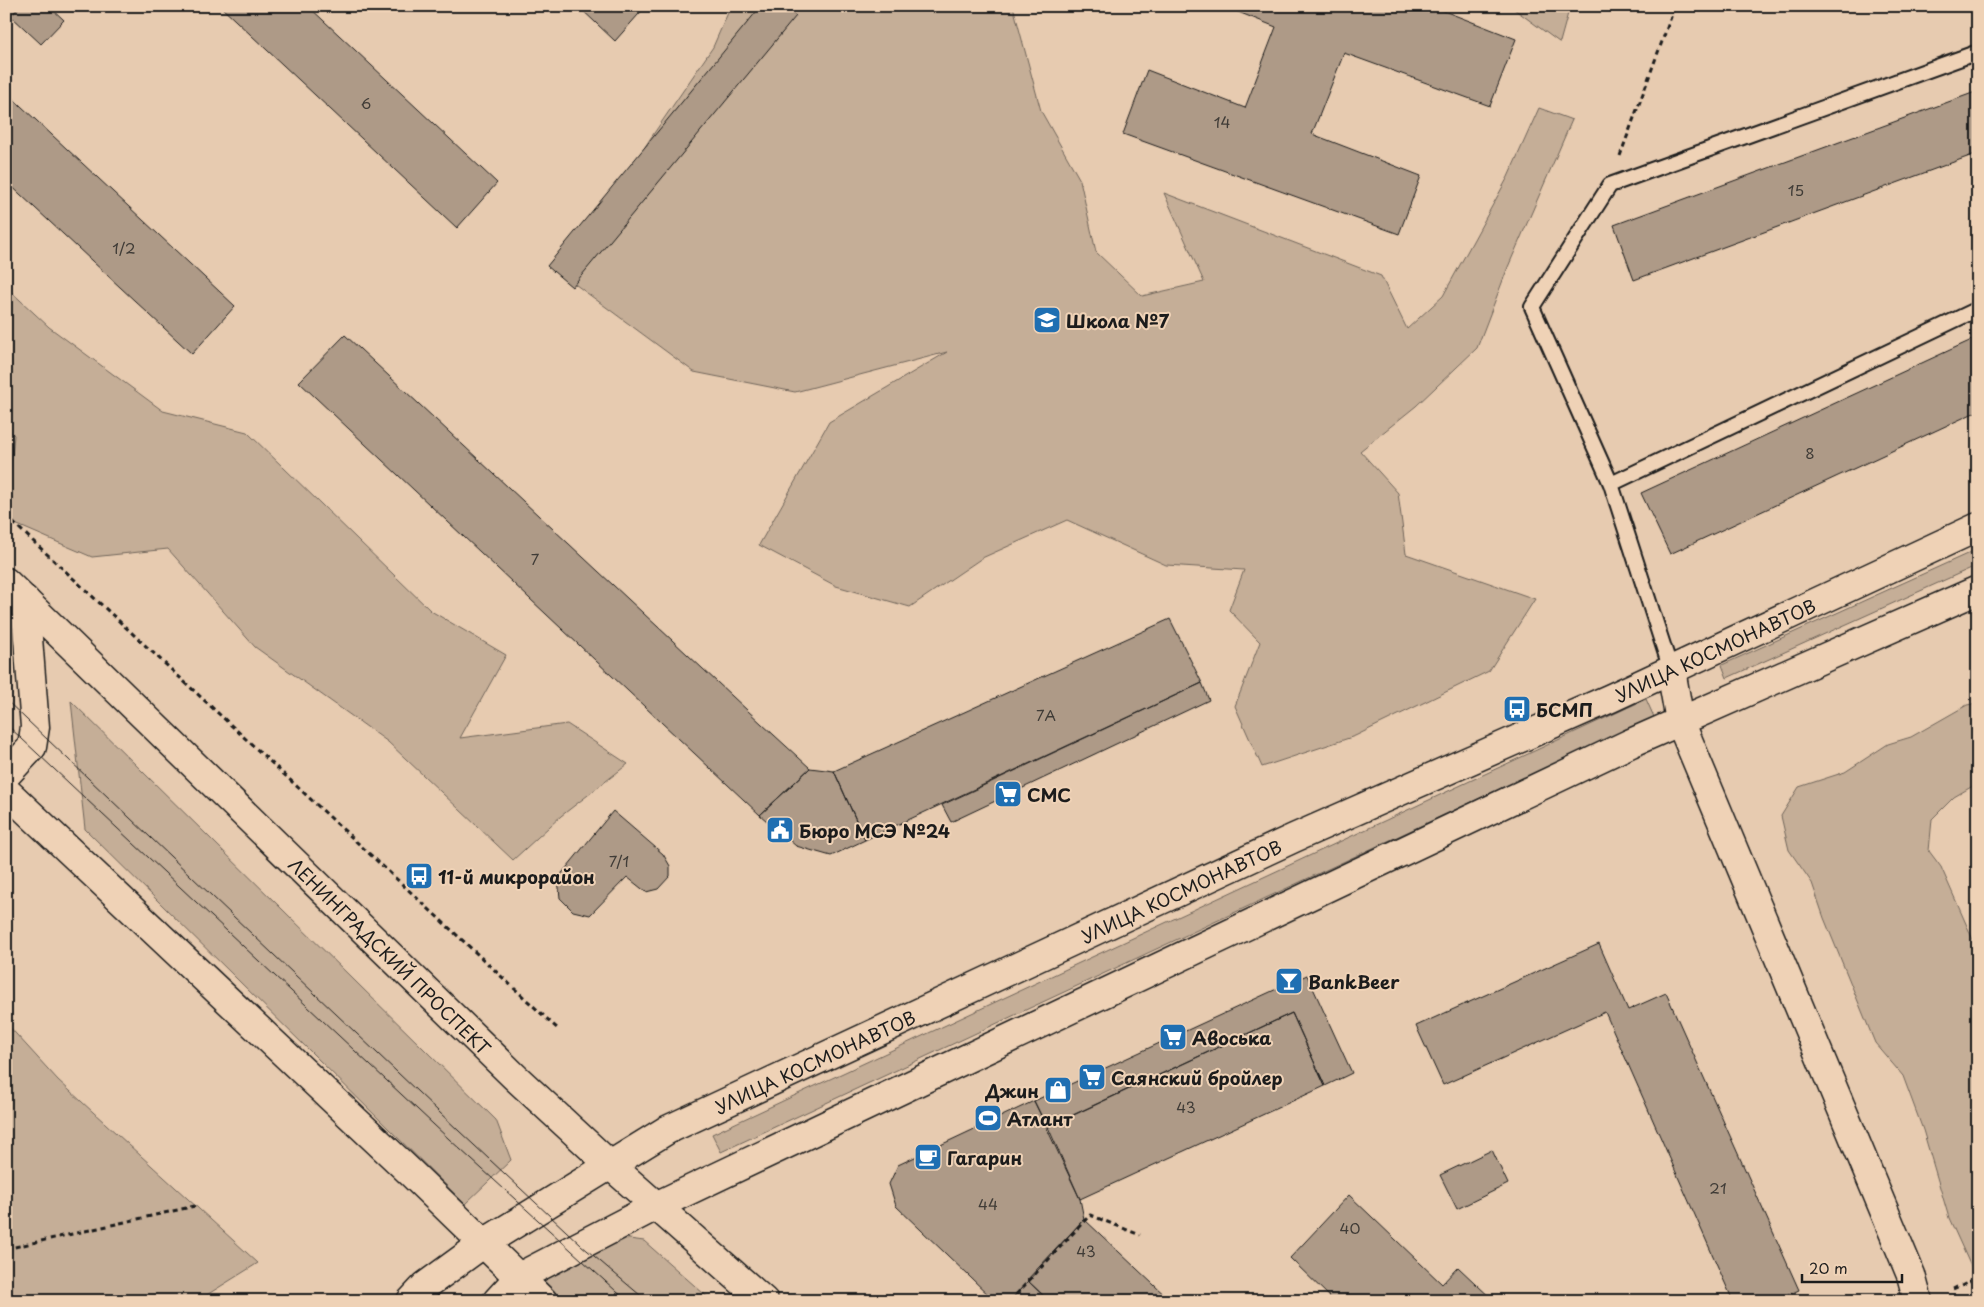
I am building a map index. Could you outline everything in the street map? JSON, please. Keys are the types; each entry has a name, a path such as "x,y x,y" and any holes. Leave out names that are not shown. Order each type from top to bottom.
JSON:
{"street":[{"name":"УЛИЦА КОСМОНАВТОВ","path":"411,1301 425,1286 484,1243 673,1128 1294,838 1611,698 1978,527"},
{"path":"496,1301 519,1277 656,1206 1680,720 1978,590"},
{"name":"ЛЕНИНГРАДСКИЙ ПРОСПЕКТ","path":"6,775 32,748 35,727 16,591"},
{"name":"ЛЕНИНГРАДСКИЙ ПРОСПЕКТ","path":"16,591 515,1077 610,1165 764,1301"},
{"path":"1671,670 1680,720 1911,1275 1918,1301"},
{"path":"6,791 543,1301"}],"lane":[{"path":"1671,670 1611,484 1532,306 1610,185 1978,52"},
{"path":"1611,484 1978,309"}],"path":[{"path":"6,12 12,6"},
{"path":"1610,185 1675,6"},
{"path":"6,516 559,1030"},
{"path":"6,1249 195,1206"},
{"path":"1010,1301 1090,1215 1140,1235"},
{"path":"1953,1289 1978,1277"}],"shaded area":[{"name":"Школа №7","path":"731,6 1013,6 1041,111 1080,180 1096,252 1142,296 1204,282 1164,193 1381,276 1407,329 1443,296 1508,177 1539,108 1572,120 1508,267 1477,348 1416,406 1360,451 1398,493 1406,554 1535,599 1489,671 1355,736 1262,767 1235,706 1260,642 1229,610 1244,570 1166,565 1067,520 982,558 910,607 836,586 759,545 829,422 947,352 795,392 694,372 564,276 650,139 713,47"},
{"path":"1510,6 1570,6 1560,42 1559,42"},
{"path":"6,287 49,327 163,411 247,432 431,611 506,655 460,738 567,724 628,764 561,816 513,860 388,742 255,647 168,549 92,557 6,520 14,435 6,427"},
{"path":"1978,549 1978,565 1727,678 1722,665"},
{"path":"1646,699 1654,717 721,1152 712,1134"},
{"path":"71,701 496,1120 511,1160 465,1204 85,829"},
{"path":"1978,703 1978,783 1954,797 1932,819 1929,851 1941,867 1978,951 1978,1282 1949,1218 1923,1130 1903,1076 1875,1043 1824,918 1812,883 1789,850 1781,816 1799,787 1845,772 1888,744 1911,737 1967,705"},
{"path":"6,1023 58,1080 258,1263 197,1301 6,1301"},
{"path":"600,1235 644,1241 712,1301 564,1301 535,1274"}],"building":[{"path":"20,6 49,6 64,20 41,44 11,16"},
{"path":"220,6 308,6 497,183 457,228"},
{"path":"578,6 646,6 615,41"},
{"path":"761,6 784,6 796,16 572,287 547,266"},
{"path":"1223,6 1431,6 1516,39 1490,106 1344,53 1312,134 1421,176 1399,234 1123,134 1147,70 1245,108 1276,27"},
{"path":"1978,91 1978,153 1634,280 1614,225"},
{"path":"6,92 235,306 192,354 6,181"},
{"path":"345,335 810,768 760,815 299,382"},
{"path":"1978,337 1978,411 1670,554 1641,493"},
{"path":"1170,619 1202,683 865,840 834,771"},
{"path":"1202,683 1209,700 951,822 942,805"},
{"path":"810,768 834,771 865,840 831,856 796,846 760,815"},
{"path":"613,811 663,854 670,866 670,876 658,889 646,892 627,877 590,915 573,911 560,898 558,878"},
{"path":"1599,944 1628,1010 1666,993 1799,1290 1774,1301 1733,1301 1605,1012 1443,1085 1416,1026"},
{"path":"1307,975 1352,1073 1325,1086 1292,1013 1047,1127 1034,1101"},
{"path":"1292,1013 1325,1086 1080,1199 1048,1127"},
{"path":"1034,1101 1080,1199 1084,1219 1010,1301 995,1301 896,1206 889,1184 898,1165"},
{"path":"1492,1150 1508,1184 1457,1209 1440,1175"},
{"path":"1349,1195 1442,1284 1458,1267 1494,1301 1334,1301 1290,1258"},
{"path":"1084,1219 1171,1301 1049,1301 1027,1280"},
{"path":"1028,1281 1049,1301 1010,1301"}],"tram line":[{"path":"6,700 459,1131 581,1245 647,1301"},
{"path":"6,724 449,1139 627,1301"}],"place":[{"name":"Школа №7","path":"1047,320"},
{"name":"БСМП","path":"1517,709"},
{"name":"СМС","path":"1008,794"},
{"name":"Бюро МСЭ №24","path":"780,830"},
{"name":"11-й микрорайон","path":"419,876"},
{"name":"BankBeer","path":"1289,981"},
{"name":"Авоська","path":"1173,1037"},
{"name":"Саянский бройлер","path":"1092,1077"},
{"name":"Джин","path":"1058,1090"},
{"name":"Атлант","path":"988,1118"},
{"name":"Гагарин","path":"928,1157"}]}
